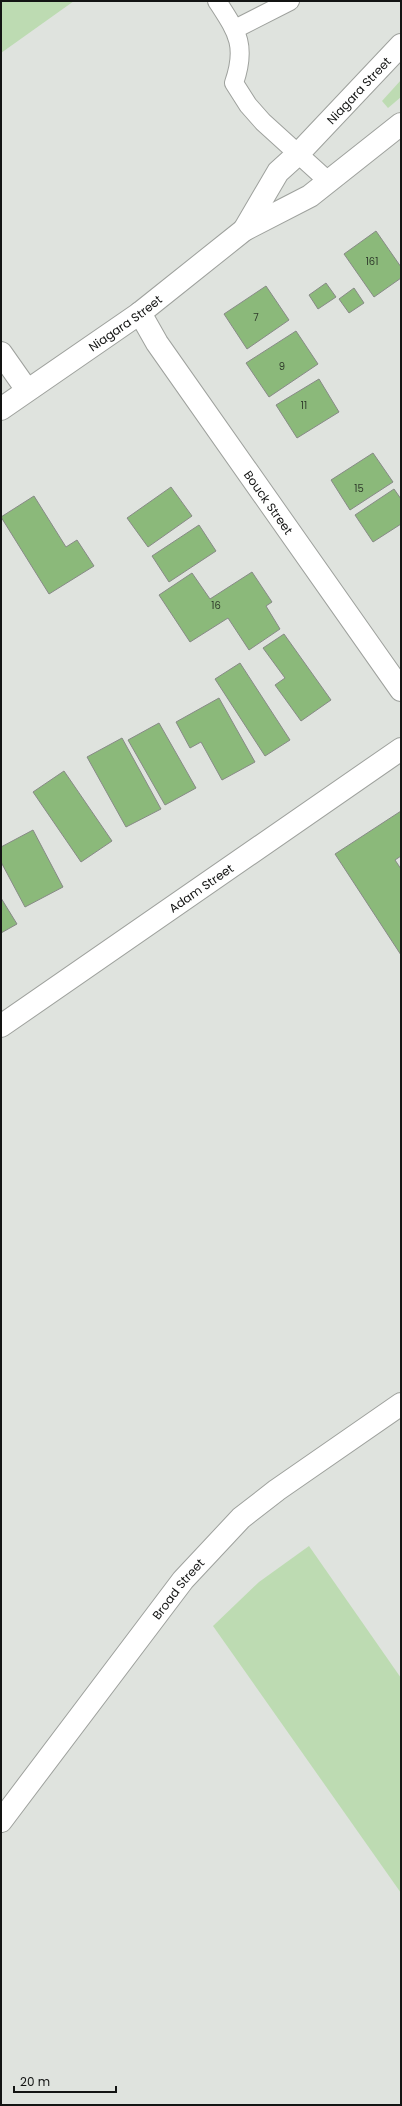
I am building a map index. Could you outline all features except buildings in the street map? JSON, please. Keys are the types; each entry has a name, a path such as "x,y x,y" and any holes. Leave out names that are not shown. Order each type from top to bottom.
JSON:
{"street":[{"name":"Niagara Street","path":"244,230 278,172 299,153 401,45"},
{"name":"Niagara Street","path":"1,410 27,390 140,313 244,230 310,196 401,124"},
{"name":"Bouck Street","path":"140,313 157,343 401,690"},
{"path":"1,353 27,390"},
{"name":"Adam Street","path":"1,1026 401,749"},
{"name":"Broad Street","path":"1,1821 183,1580 241,1518 277,1490 401,1404"}],"lane":[{"path":"217,1 235,29 239,46 240,65 234,83 248,105 263,122 299,153 328,181"},
{"path":"235,29 290,1"}],"green space":[{"path":"1,1 74,1 1,53"},
{"path":"401,80 401,97 388,108 382,101"},
{"path":"309,1546 401,1678 401,1893 213,1626 259,1582"}]}
